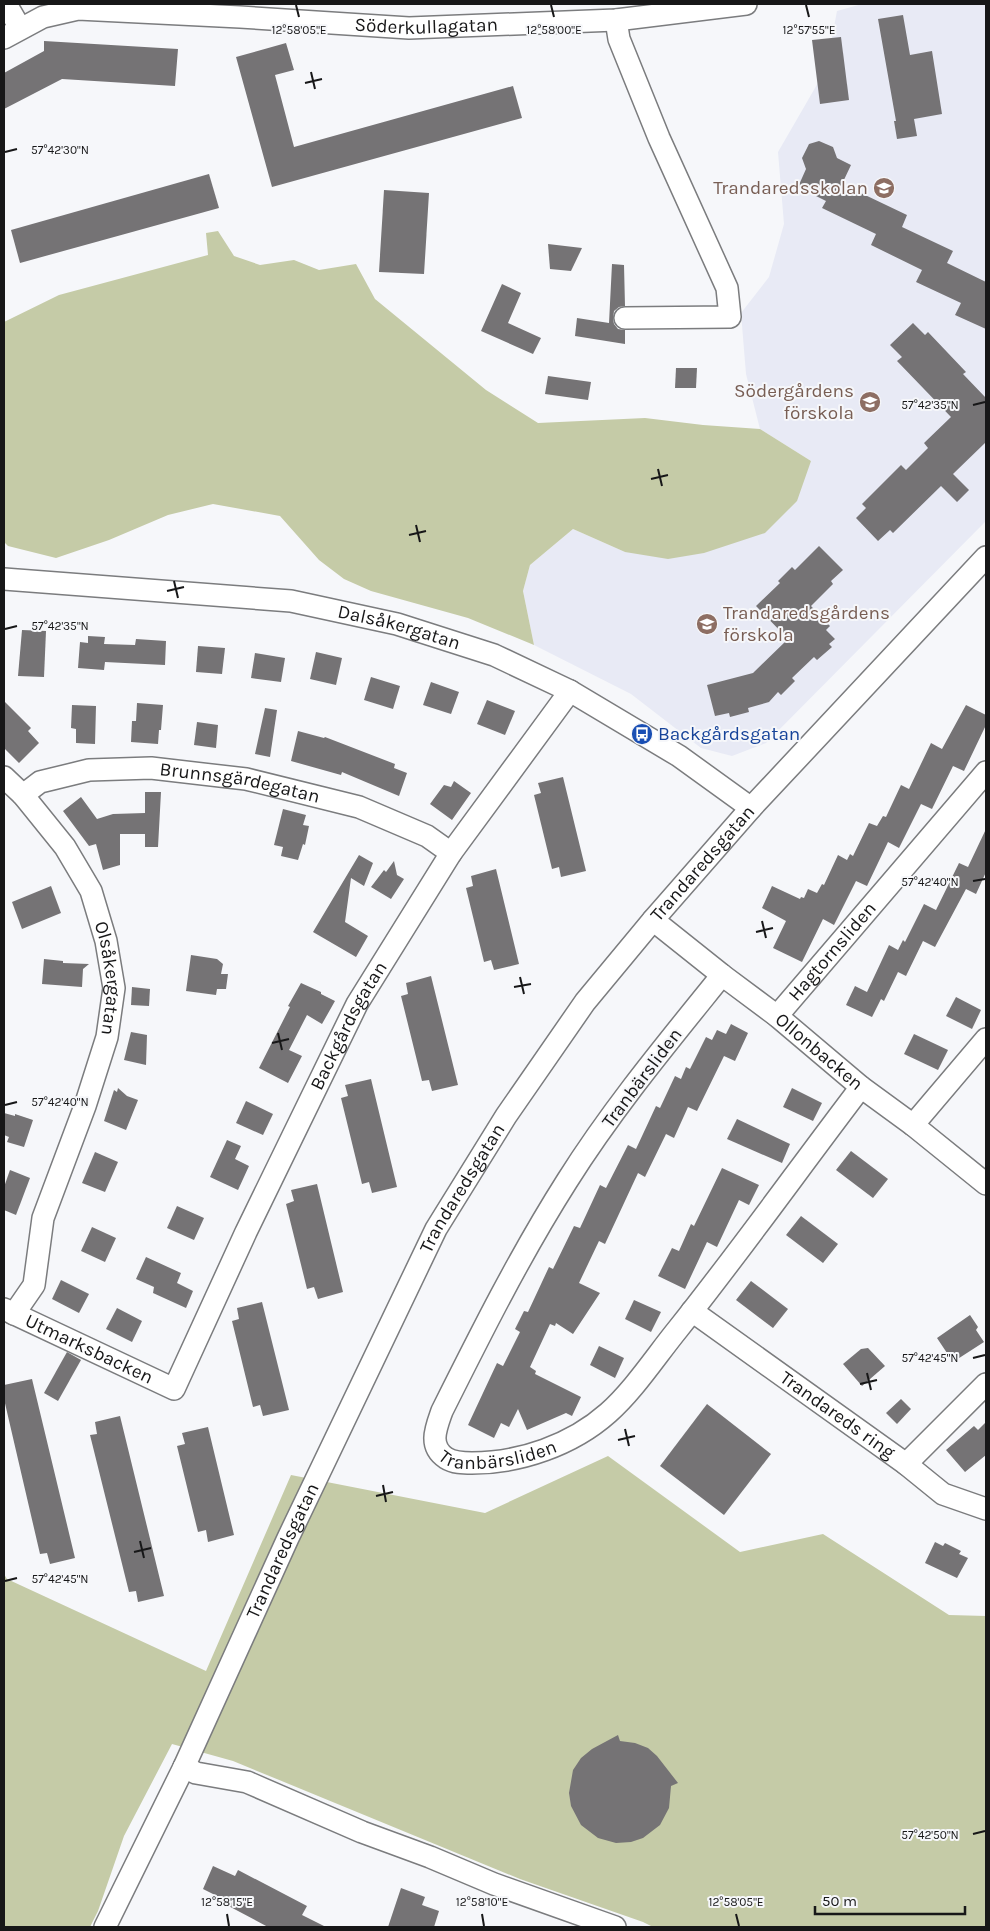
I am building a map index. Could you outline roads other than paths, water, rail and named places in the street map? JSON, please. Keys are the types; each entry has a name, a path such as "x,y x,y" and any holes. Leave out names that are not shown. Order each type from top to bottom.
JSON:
{"street":[{"path":"6,4 12,33"},
{"name":"Söderkullagatan","path":"12,33 39,10 78,9 240,16 409,28 616,20 746,4"},
{"path":"616,20 619,39 659,138 727,288 730,317 625,318"},
{"name":"Trandaredsgatan","path":"105,1927 184,1767 381,1340 436,1229 506,1116 585,1002 653,920 751,808 986,557"},
{"name":"Dalsåkergatan","path":"4,579 291,601 414,629 494,655 570,691 680,756 751,808"},
{"name":"Backgårdsgatan","path":"174,1389 242,1241 357,1004 451,853 570,691"},
{"name":"Brunnsgärdegatan","path":"23,795 40,782 89,770 151,768 246,779 359,807 427,836 451,853"},
{"name":"Hagtornsliden","path":"777,1016 986,772"},
{"name":"Olsåkergatan","path":"4,777 23,795 64,847 90,891 106,941 114,988 104,1046 85,1106 43,1218 34,1285 9,1311"},
{"name":"Ollonbacken","path":"653,920 777,1016 861,1087 913,1125 986,1184"},
{"name":"Tranbärsliden","path":"722,975 637,1080 567,1181 509,1280 442,1411 436,1427 436,1447 440,1454 457,1463 486,1463 522,1456 566,1441 608,1413 622,1399 692,1311 861,1087"},
{"path":"913,1125 986,1039"},
{"name":"Utmarksbacken","path":"9,1311 174,1389"},
{"name":"Trandareds ring","path":"692,1311 906,1464 943,1494 986,1509"},
{"path":"906,1464 986,1384"},
{"path":"184,1767 196,1773 247,1782 362,1832 430,1857 494,1884 615,1927"}],"place":[{"name":"Trandaredsskolan","path":"884,188"},
{"name":"Södergårdens förskola","path":"870,402"},
{"name":"Trandaredsgårdens förskola","path":"707,624"},
{"name":"Backgårdsgatan","path":"642,734"}]}
